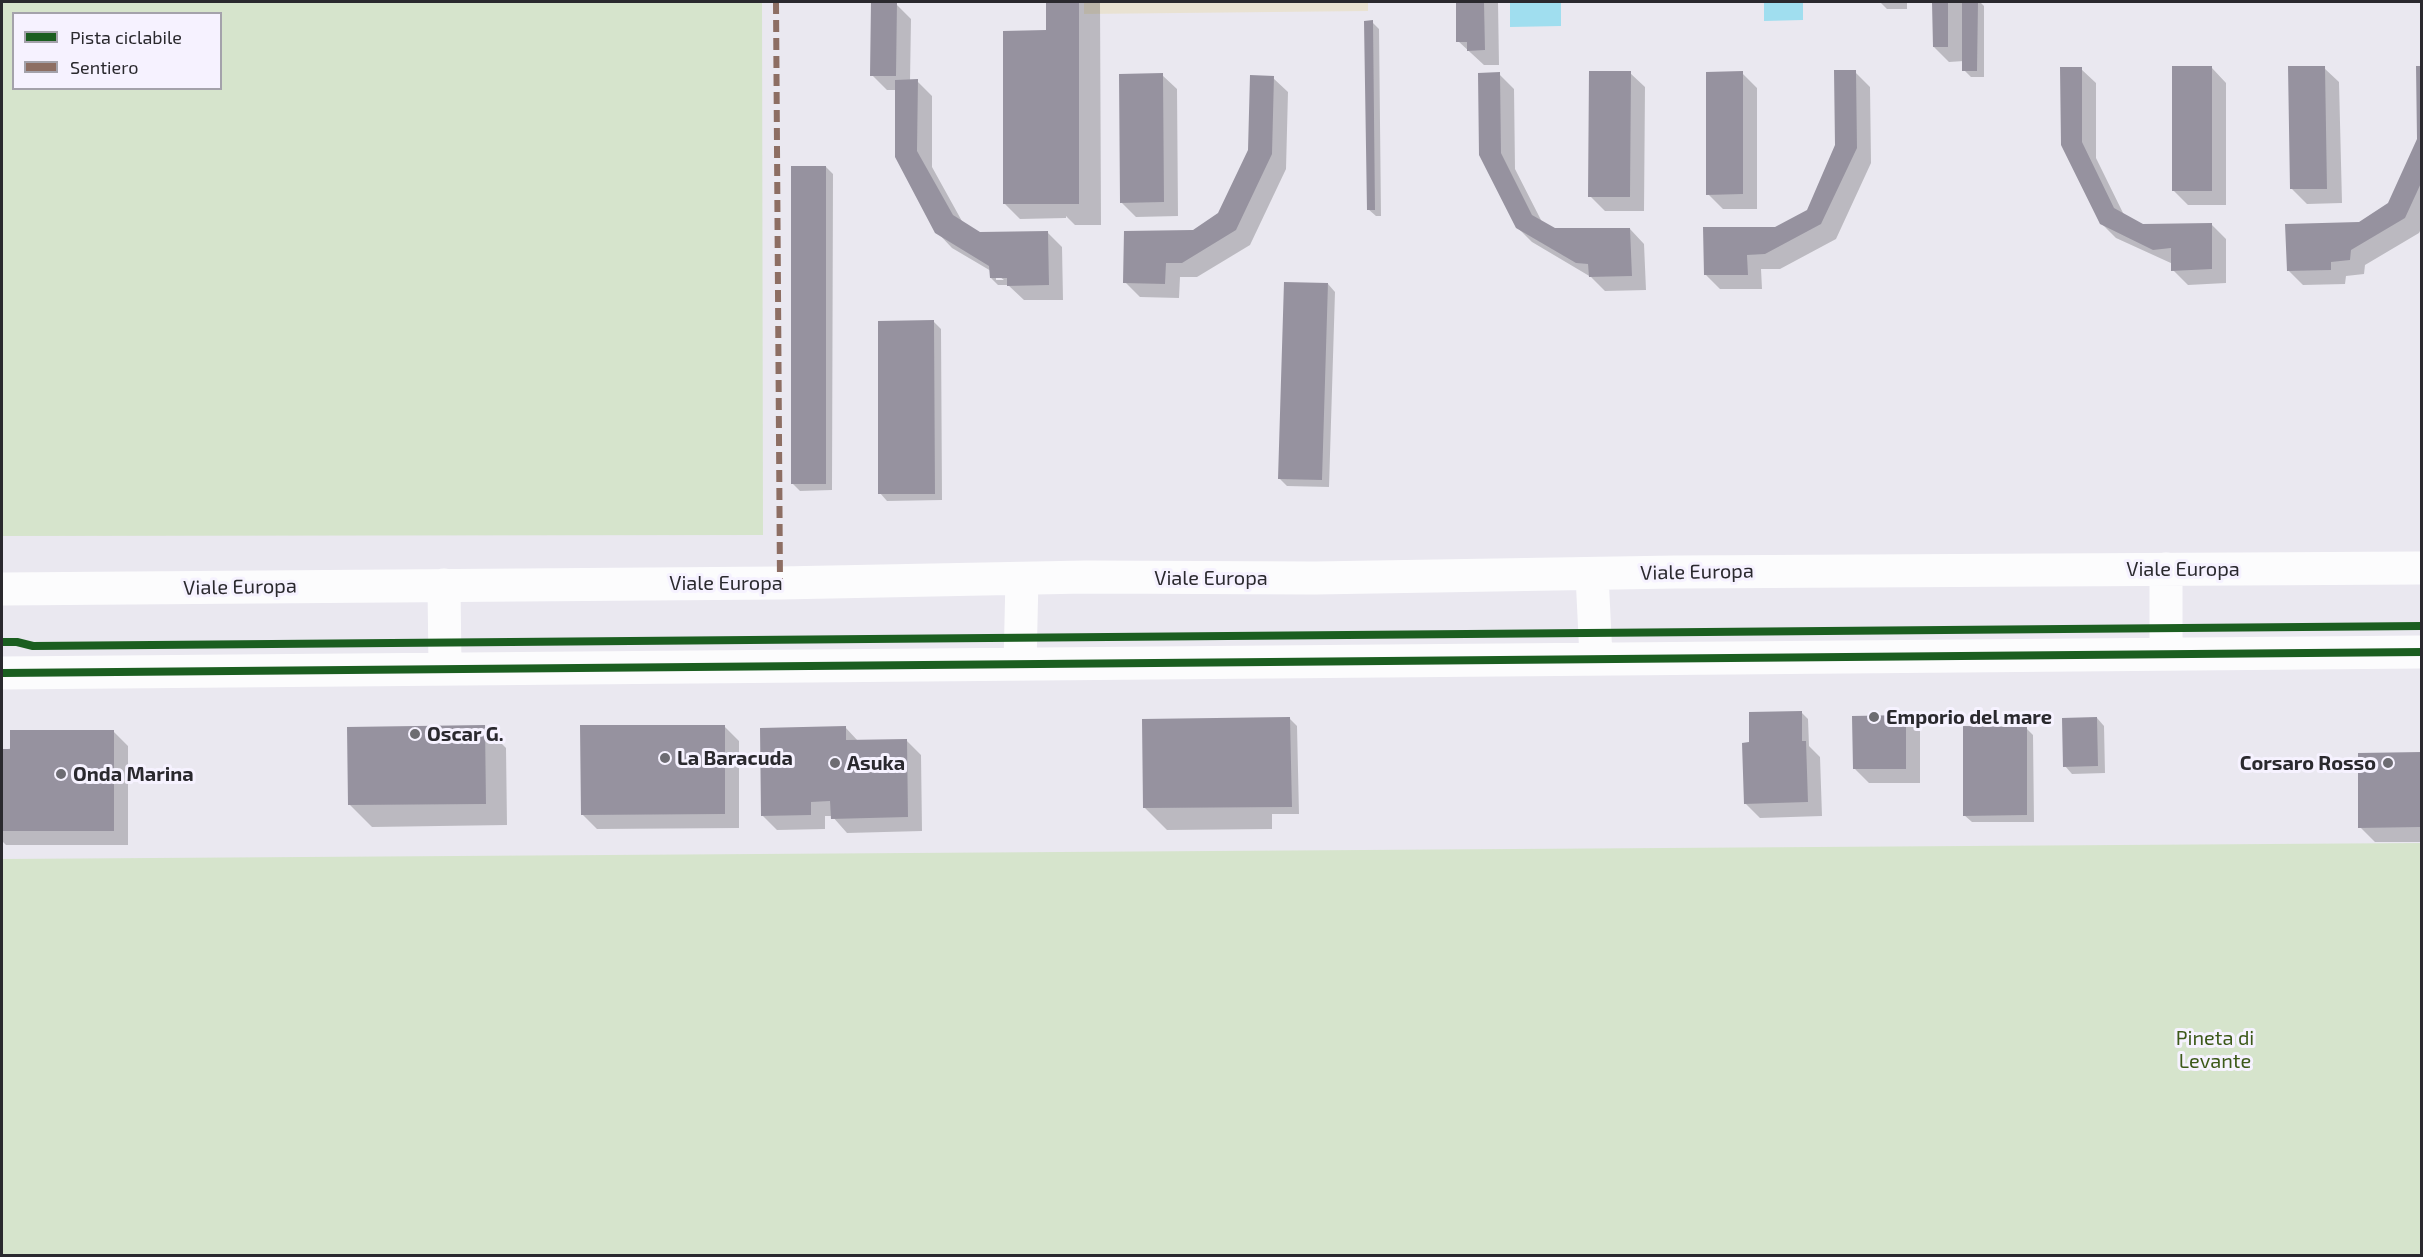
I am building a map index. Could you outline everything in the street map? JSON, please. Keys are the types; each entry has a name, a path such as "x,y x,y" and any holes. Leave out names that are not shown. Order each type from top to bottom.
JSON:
{"street":[{"name":"Viale Europa","path":"2,589 2421,568"},
{"path":"2166,569 2166,653"},
{"path":"1592,575 1596,657"},
{"path":"1020,664 1022,579"},
{"path":"444,585 445,668"},
{"path":"2,673 1596,657 2421,652"}],"green space":[{"path":"2,2 762,2 763,535 2,536"},
{"name":"Pineta di Levante","path":"2421,843 2421,1255 2,1255 2,859"}],"sand":[{"path":"1084,2 1368,2 1368,11 1084,14"}],"water":[{"path":"1510,2 1561,2 1561,26 1510,27"},
{"path":"1764,2 1803,2 1803,20 1764,21"}],"building":[{"path":"871,2 897,2 896,76 870,76"},
{"path":"1046,2 1079,2 1079,204 1003,204 1003,31 1046,30"},
{"path":"1456,2 1484,2 1485,50 1467,51 1467,42 1456,42"},
{"path":"1932,2 1948,2 1948,47 1933,47"},
{"path":"1962,2 1978,2 1977,71 1962,71"},
{"path":"1373,20 1375,210 1367,210 1364,21"},
{"path":"2172,66 2212,66 2212,191 2172,191"},
{"path":"2288,66 2325,66 2327,189 2290,189"},
{"path":"2416,66 2422,66 2422,181 2405,218 2351,250 2350,260 2331,262 2331,270 2287,271 2285,224 2359,222 2388,203 2417,139"},
{"path":"2060,67 2082,67 2082,142 2114,208 2143,224 2212,223 2212,269 2171,271 2171,248 2153,250 2100,224 2061,145"},
{"path":"1834,70 1856,70 1857,148 1821,224 1765,254 1747,255 1748,275 1704,275 1703,227 1775,227 1807,210 1835,145"},
{"path":"1589,71 1631,71 1630,197 1588,197"},
{"path":"1743,71 1743,194 1706,195 1706,72"},
{"path":"1500,72 1501,153 1532,215 1555,228 1630,228 1632,276 1589,277 1588,264 1576,263 1516,228 1479,155 1478,73"},
{"path":"1163,73 1164,202 1120,203 1119,74"},
{"path":"1250,75 1274,76 1272,154 1236,230 1182,263 1166,263 1165,284 1123,283 1124,231 1193,230 1218,213 1248,150"},
{"path":"918,79 917,151 953,215 980,232 1048,231 1049,285 1007,286 1007,278 990,278 989,266 935,233 895,157 895,80"},
{"path":"791,166 826,166 826,484 791,484"},
{"path":"1284,282 1328,283 1322,480 1278,479"},
{"path":"934,320 935,494 878,494 878,321"},
{"path":"1802,711 1802,741 1806,741 1808,802 1744,804 1742,743 1749,742 1749,712"},
{"path":"1906,715 1906,769 1853,769 1852,716"},
{"path":"1290,717 1292,807 1143,808 1142,719"},
{"path":"2097,717 2098,766 2063,767 2062,718"},
{"path":"485,725 486,804 348,805 347,727"},
{"path":"580,725 725,725 725,814 581,815"},
{"path":"846,726 846,740 907,739 908,817 831,819 830,801 811,802 811,815 761,816 760,728"},
{"path":"1963,726 2027,727 2027,815 1963,816"},
{"path":"10,730 114,730 114,831 2,831 2,749 10,749"},
{"path":"2422,752 2422,827 2358,828 2358,753"}],"marked path":[{"path":"776,2 780,583"}],"cycle path":[{"path":"2,642 17,642 33,646 2422,626"},
{"path":"2,673 2422,652"}],"place":[{"name":"Emporio del mare","path":"1874,717"},
{"name":"Oscar G.","path":"415,734"},
{"name":"La Baracuda","path":"665,758"},
{"name":"Asuka","path":"835,763"},
{"name":"Corsaro Rosso","path":"2388,763"},
{"name":"Onda Marina","path":"61,774"}]}
